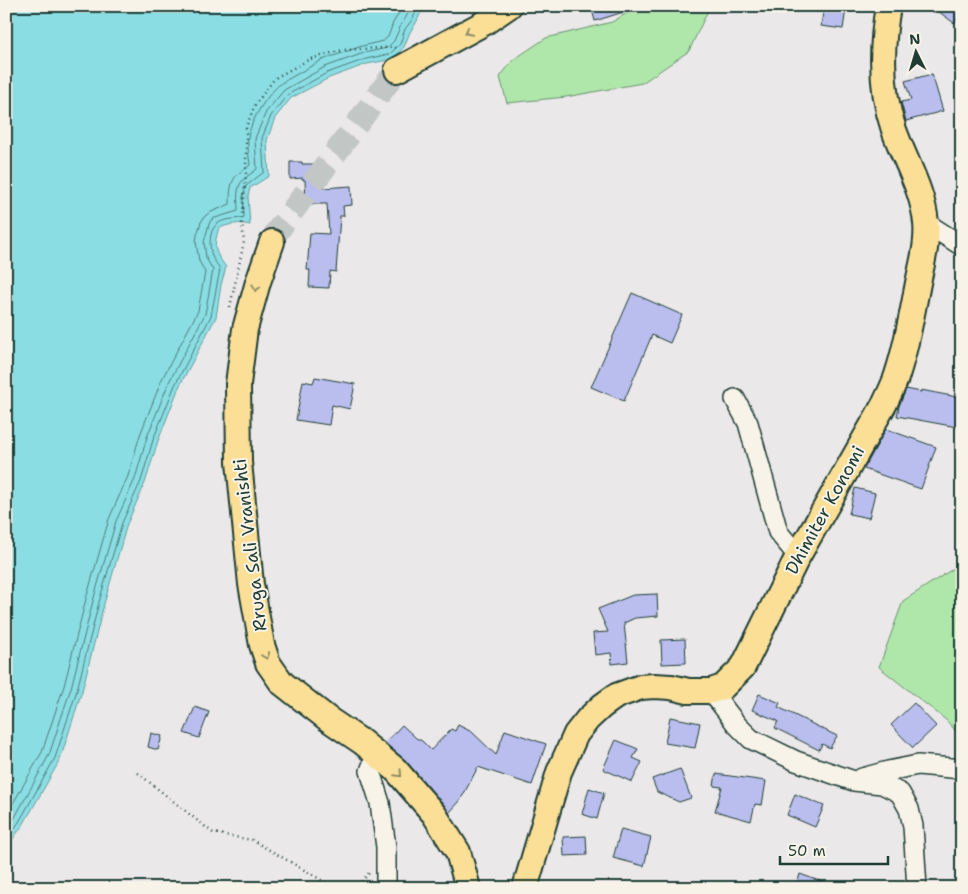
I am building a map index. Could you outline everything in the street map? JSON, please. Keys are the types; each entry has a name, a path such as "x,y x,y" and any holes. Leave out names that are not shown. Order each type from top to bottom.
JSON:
{"main road":[{"path":"396,70 484,23 509,6"},
{"name":"Dhimiter Konomi","path":"525,888 559,772 576,734 588,719 616,696 642,687 654,686 672,687 688,691 711,690 722,687 743,667 798,556 886,403 897,376 911,319 926,243 926,223 923,204 894,130 887,106 883,61 888,6"},
{"name":"Rruga Sali Vranishti","path":"272,242 258,282 246,329 238,384 239,462 252,584 262,645 268,663 282,683 395,769 434,814 458,852 468,888"}],"street":[{"path":"926,223 962,246"},
{"path":"735,399 748,423 778,532 798,556"},
{"path":"711,690 737,725 751,739 796,761 854,781 882,784 900,793 909,809 913,826 917,888"},
{"path":"378,756 370,771 380,803 386,847 386,888"},
{"path":"854,781 888,770 918,765 962,769"}],"path":[{"path":"242,223 246,173 246,128 255,105 275,78 310,59 343,50 404,47"},
{"path":"138,773 213,833 252,840 332,886 357,887 369,874 386,847"}],"green space":[{"path":"639,6 710,6 689,51 642,83 566,97 507,103 500,77 513,60 546,38 612,22"},
{"path":"962,563 962,738 946,720 879,667 903,601"}],"water":[{"path":"6,6 451,6 421,12 404,47 393,59 367,64 329,78 291,98 275,118 267,140 269,176 250,188 248,196 250,225 234,224 219,228 215,244 217,253 226,267 216,317 179,387 158,441 145,483 127,524 82,691 60,760 23,825 6,848"}],"building":[{"path":"604,6 633,6 633,9 595,21 592,10"},
{"path":"824,6 846,9 843,29 821,26"},
{"path":"931,6 962,6 962,13 954,23"},
{"path":"932,74 943,111 906,121 901,102 911,100 905,81"},
{"path":"290,162 322,164 323,188 351,186 352,205 343,206 344,216 340,216 336,272 330,271 329,288 309,287 310,270 307,270 310,233 329,234 327,204 306,204 305,180 303,178 290,179"},
{"path":"632,293 682,315 670,343 652,335 624,401 591,387"},
{"path":"315,377 355,384 350,409 332,405 329,425 296,420 303,381 313,383"},
{"path":"906,389 962,398 962,428 897,416"},
{"path":"886,429 936,447 921,489 864,469"},
{"path":"855,488 875,493 869,518 849,514"},
{"path":"657,594 658,616 635,618 624,623 628,662 612,664 611,653 595,655 593,633 608,632 598,609 633,595"},
{"path":"685,639 686,663 662,664 661,640"},
{"path":"759,694 780,703 778,707 837,736 830,748 822,744 819,750 775,728 778,721 752,710"},
{"path":"914,703 936,726 913,748 891,725"},
{"path":"195,707 209,712 199,738 184,733"},
{"path":"670,717 700,723 695,748 665,743"},
{"path":"402,725 431,750 451,729 455,731 458,725 472,732 496,755 505,730 546,744 532,785 478,767 460,801 449,813 405,760 385,743"},
{"path":"151,733 162,736 158,750 148,747"},
{"path":"616,740 638,749 633,758 642,762 632,782 603,769"},
{"path":"680,769 691,798 679,802 657,792 652,779"},
{"path":"716,774 766,781 762,805 755,804 751,821 715,811 722,787 714,786"},
{"path":"589,788 604,793 597,819 582,814"},
{"path":"795,794 824,806 815,827 787,815"},
{"path":"621,829 651,837 644,866 613,858"},
{"path":"586,836 587,855 564,856 563,837"},
{"path":"800,874 833,886 833,888 796,888"}],"tunnel":[{"path":"272,242 276,233 397,70"}]}
